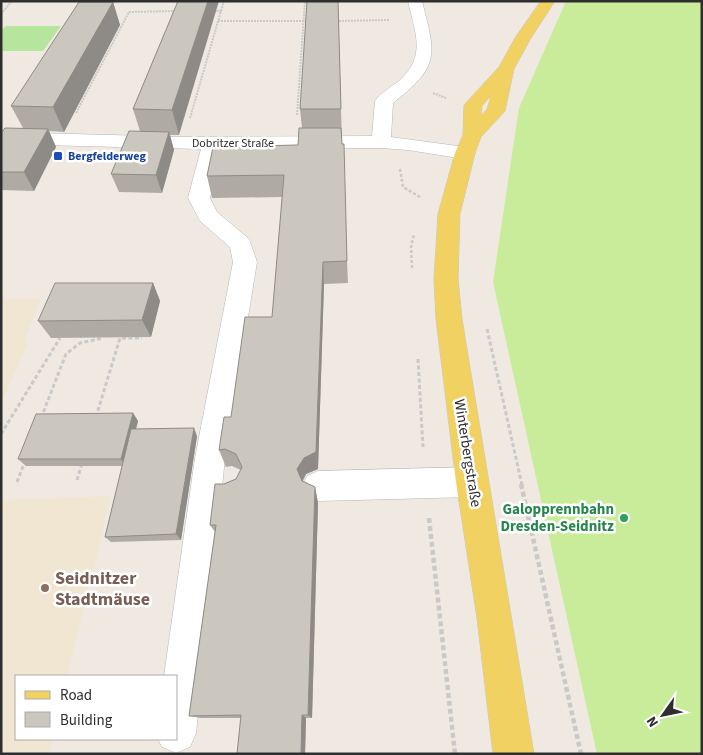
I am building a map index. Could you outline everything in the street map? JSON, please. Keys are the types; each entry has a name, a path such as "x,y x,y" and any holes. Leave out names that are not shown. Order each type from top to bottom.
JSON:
{"main road":[{"path":"474,105 506,68 544,2"},
{"path":"468,144 496,110 506,68"},
{"name":"Winterbergstraße","path":"474,105 468,144 449,214 446,279 449,319 472,482 495,618 514,754"}],"street":[{"path":"381,142 384,101 420,70 425,60 426,51 415,1"},
{"name":"Dobritzer Straße","path":"1,138 182,143 381,142 468,144"},
{"path":"178,721 219,483 245,262 240,244 208,216 199,198 212,143"},
{"path":"318,486 472,482"},
{"path":"174,754 176,740"}],"path":[{"path":"2,13 12,1"},
{"path":"182,143 224,1"},
{"path":"294,143 302,20 305,1"},
{"path":"75,116 129,12 184,11"},
{"path":"211,11 220,11"},
{"path":"218,21 311,20"},
{"path":"328,20 389,20"},
{"path":"406,84 450,100 474,105"},
{"path":"486,326 581,754"},
{"path":"1,434 60,338"},
{"path":"38,427 66,354 80,343 103,338"},
{"path":"94,423 120,338 142,338"},
{"path":"17,482 28,454"},
{"path":"77,480 83,461"}],"shaded area":[{"path":"42,295 24,341 28,342 1,404 1,299 40,299"},
{"name":"Seidnitzer Stadtmäuse","path":"111,496 67,675 15,675 15,740 52,740 49,754 1,754 1,500"}],"green space":[{"name":"Galopprennbahn Dresden-Seidnitz","path":"566,1 702,1 702,754 597,754 493,282 519,108"},
{"path":"6,26 61,26 43,51 1,51 1,31"}],"building":[{"path":"178,1 208,1 172,110 133,109"},
{"path":"307,1 338,1 341,109 300,109"},
{"path":"79,2 113,2 53,107 11,106"},
{"path":"5,128 48,129 24,172 1,172 1,133"},
{"path":"299,128 341,128 342,144 344,144 347,261 323,262 316,452 304,458 297,469 302,481 315,487 308,715 302,715 301,754 237,754 241,715 189,716 216,525 210,525 215,484 224,484 236,479 242,467 236,454 225,449 219,450 224,417 231,417 245,317 272,317 284,175 207,176 213,147 298,145"},
{"path":"129,131 169,132 156,175 111,174"},
{"path":"55,283 153,283 142,320 38,321"},
{"path":"133,413 121,459 18,459 36,414"},
{"path":"194,428 176,534 105,537 131,429"}],"place":[{"name":"Bergfelderweg","path":"58,156"},
{"name":"Galopprennbahn Dresden-Seidnitz","path":"624,518"},
{"name":"Seidnitzer Stadtmäuse","path":"45,588"}]}
